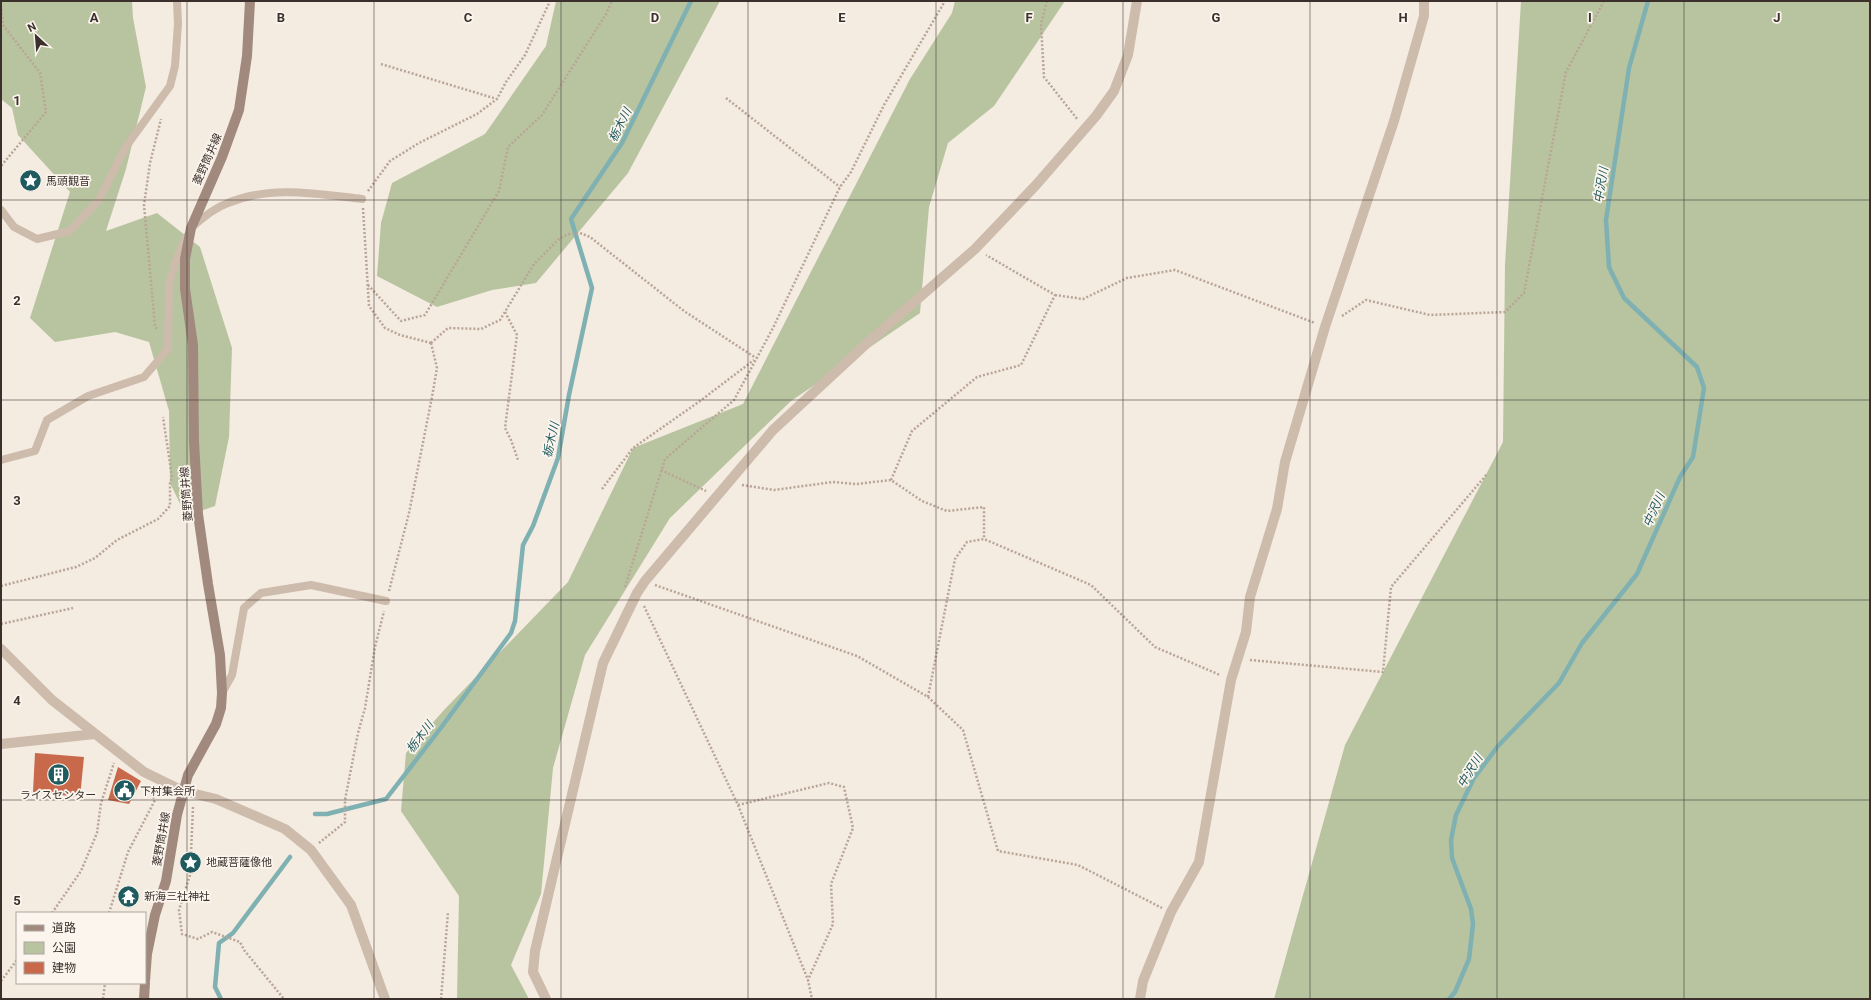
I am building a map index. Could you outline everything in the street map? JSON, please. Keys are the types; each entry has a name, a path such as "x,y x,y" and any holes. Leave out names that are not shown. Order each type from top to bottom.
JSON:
{"main road":[{"name":"菱野筒井線","path":"146,973 155,915 166,881 177,815 188,793 188,775 216,724 221,708 222,693 220,655 198,514 194,442 193,345 185,289 186,258 190,228 222,157 239,110 247,56 250,1"},
{"name":"菱野筒井線","path":"144,999 145,984"}],"street":[{"path":"546,999 533,972 535,952 603,663 637,593 773,430 866,344 975,249 1036,184 1096,116 1114,92 1128,55 1137,1"},
{"path":"1140,999 1142,980 1171,912 1199,862 1231,680 1246,632 1250,597 1276,509 1285,462 1325,327 1394,120 1424,16 1424,1"},
{"path":"1,650 52,700 144,772 188,793 216,799 285,829 311,850 350,906 385,999"},
{"path":"1,744 95,734"}],"lane":[{"path":"1,210 14,227 37,239 70,232 99,200 126,148 170,86 175,66 178,24 177,1"},
{"path":"1,460 35,451 47,420 88,396 144,378 157,364 168,349 169,284 175,263 190,228 215,209 227,203 246,197 276,192 311,193 362,199"},
{"path":"222,693 232,674 244,608 261,593 311,585 386,601"}],"path":[{"path":"431,343 400,335 385,328 369,306 362,199 390,161 418,143 477,114 497,99 506,82 525,54 550,1"},
{"path":"367,285 401,321 425,315 499,191 508,147 542,115 606,14 612,1"},
{"path":"623,594 665,459 734,400 773,328 840,187 851,172 884,105 945,1"},
{"path":"1047,1 1041,24 1044,77 1084,128"},
{"path":"975,249 1055,294 1082,299 1127,278 1175,270 1325,327 1366,300 1430,314 1505,312 1524,293 1566,72 1604,1"},
{"path":"1,5 3,25 40,73 46,112 1,166"},
{"path":"381,64 497,99"},
{"path":"726,98 840,187"},
{"path":"158,332 155,326 144,204 150,163 162,116"},
{"path":"431,343 448,328 481,329 500,320 534,264 560,238 569,234 580,233 590,237 684,311 756,358"},
{"path":"891,480 912,431 977,377 1021,365 1055,294"},
{"path":"505,312 517,335 505,428 518,460"},
{"path":"311,850 345,822 345,800 358,733 365,708 375,647 410,513 432,397 437,368 431,343"},
{"path":"602,489 632,448 700,401 756,358"},
{"path":"1,586 76,567 95,558 117,540 158,519 170,506 170,483 172,477 163,417"},
{"path":"661,470 718,497"},
{"path":"1237,658 1383,672 1391,587 1487,474"},
{"path":"729,483 774,490 833,482 856,484 891,480 922,501 947,511 984,507 984,539"},
{"path":"928,697 955,559 967,542 984,539 1091,585 1155,647 1231,680"},
{"path":"645,582 857,656 928,697 964,730 998,851 1078,865 1171,912"},
{"path":"637,593 738,805 808,980 812,999"},
{"path":"1,624 73,608"},
{"path":"53,912 81,871 97,833 101,803 118,751"},
{"path":"738,805 829,783 844,787 853,828 831,884 833,924 808,980"},
{"path":"109,912 128,852 155,800 147,786"},
{"path":"188,793 190,875 179,910 182,934 198,939 212,932 240,942 244,950 284,999"},
{"path":"441,999 448,912"},
{"path":"1,981 16,961"},
{"path":"104,999 105,984"}],"green space":[{"path":"1,1 132,1 133,18 146,87 126,169 106,231 157,213 200,247 232,348 229,437 215,506 186,516 170,483 169,411 149,342 115,332 55,342 30,318 70,192 18,135 12,108 1,99"},
{"path":"556,1 720,1 628,173 536,283 492,290 437,307 377,276 381,223 392,183 485,134 546,46"},
{"path":"955,1 1065,1 994,106 948,143 929,207 920,313 791,401 670,518 585,655 553,768 541,894 511,965 529,999 457,999 459,896 401,811 406,753 444,710 568,582 633,448 743,404 910,79 952,13"},
{"path":"1521,1 1870,1 1870,999 1274,999 1345,745 1503,442 1505,265"}],"building":[{"name":"ライスセンター","path":"35,753 84,757 80,797 33,792"},
{"name":"下村集会所","path":"118,767 141,781 129,804 108,800"}],"waterway":[{"name":"栃木川","path":"315,814 327,814 386,799 511,633 515,621 523,545 533,526 558,458 569,395 592,288 571,219 622,143 691,1"},
{"name":"中沢川","path":"1449,999 1455,992 1469,959 1473,924 1471,909 1452,858 1451,840 1456,815 1474,778 1498,746 1559,683 1582,643 1637,574 1680,477 1693,457 1704,388 1697,367 1624,298 1609,267 1606,220 1629,68 1648,1"},
{"name":"栃木川","path":"221,999 215,987 219,943 233,933 290,857"}],"place":[{"name":"馬頭観音","path":"31,181"},
{"name":"ライスセンター","path":"58,775"},
{"name":"下村集会所","path":"124,791"},
{"name":"地蔵菩薩像他","path":"191,862"},
{"name":"新海三社神社","path":"129,896"}]}
